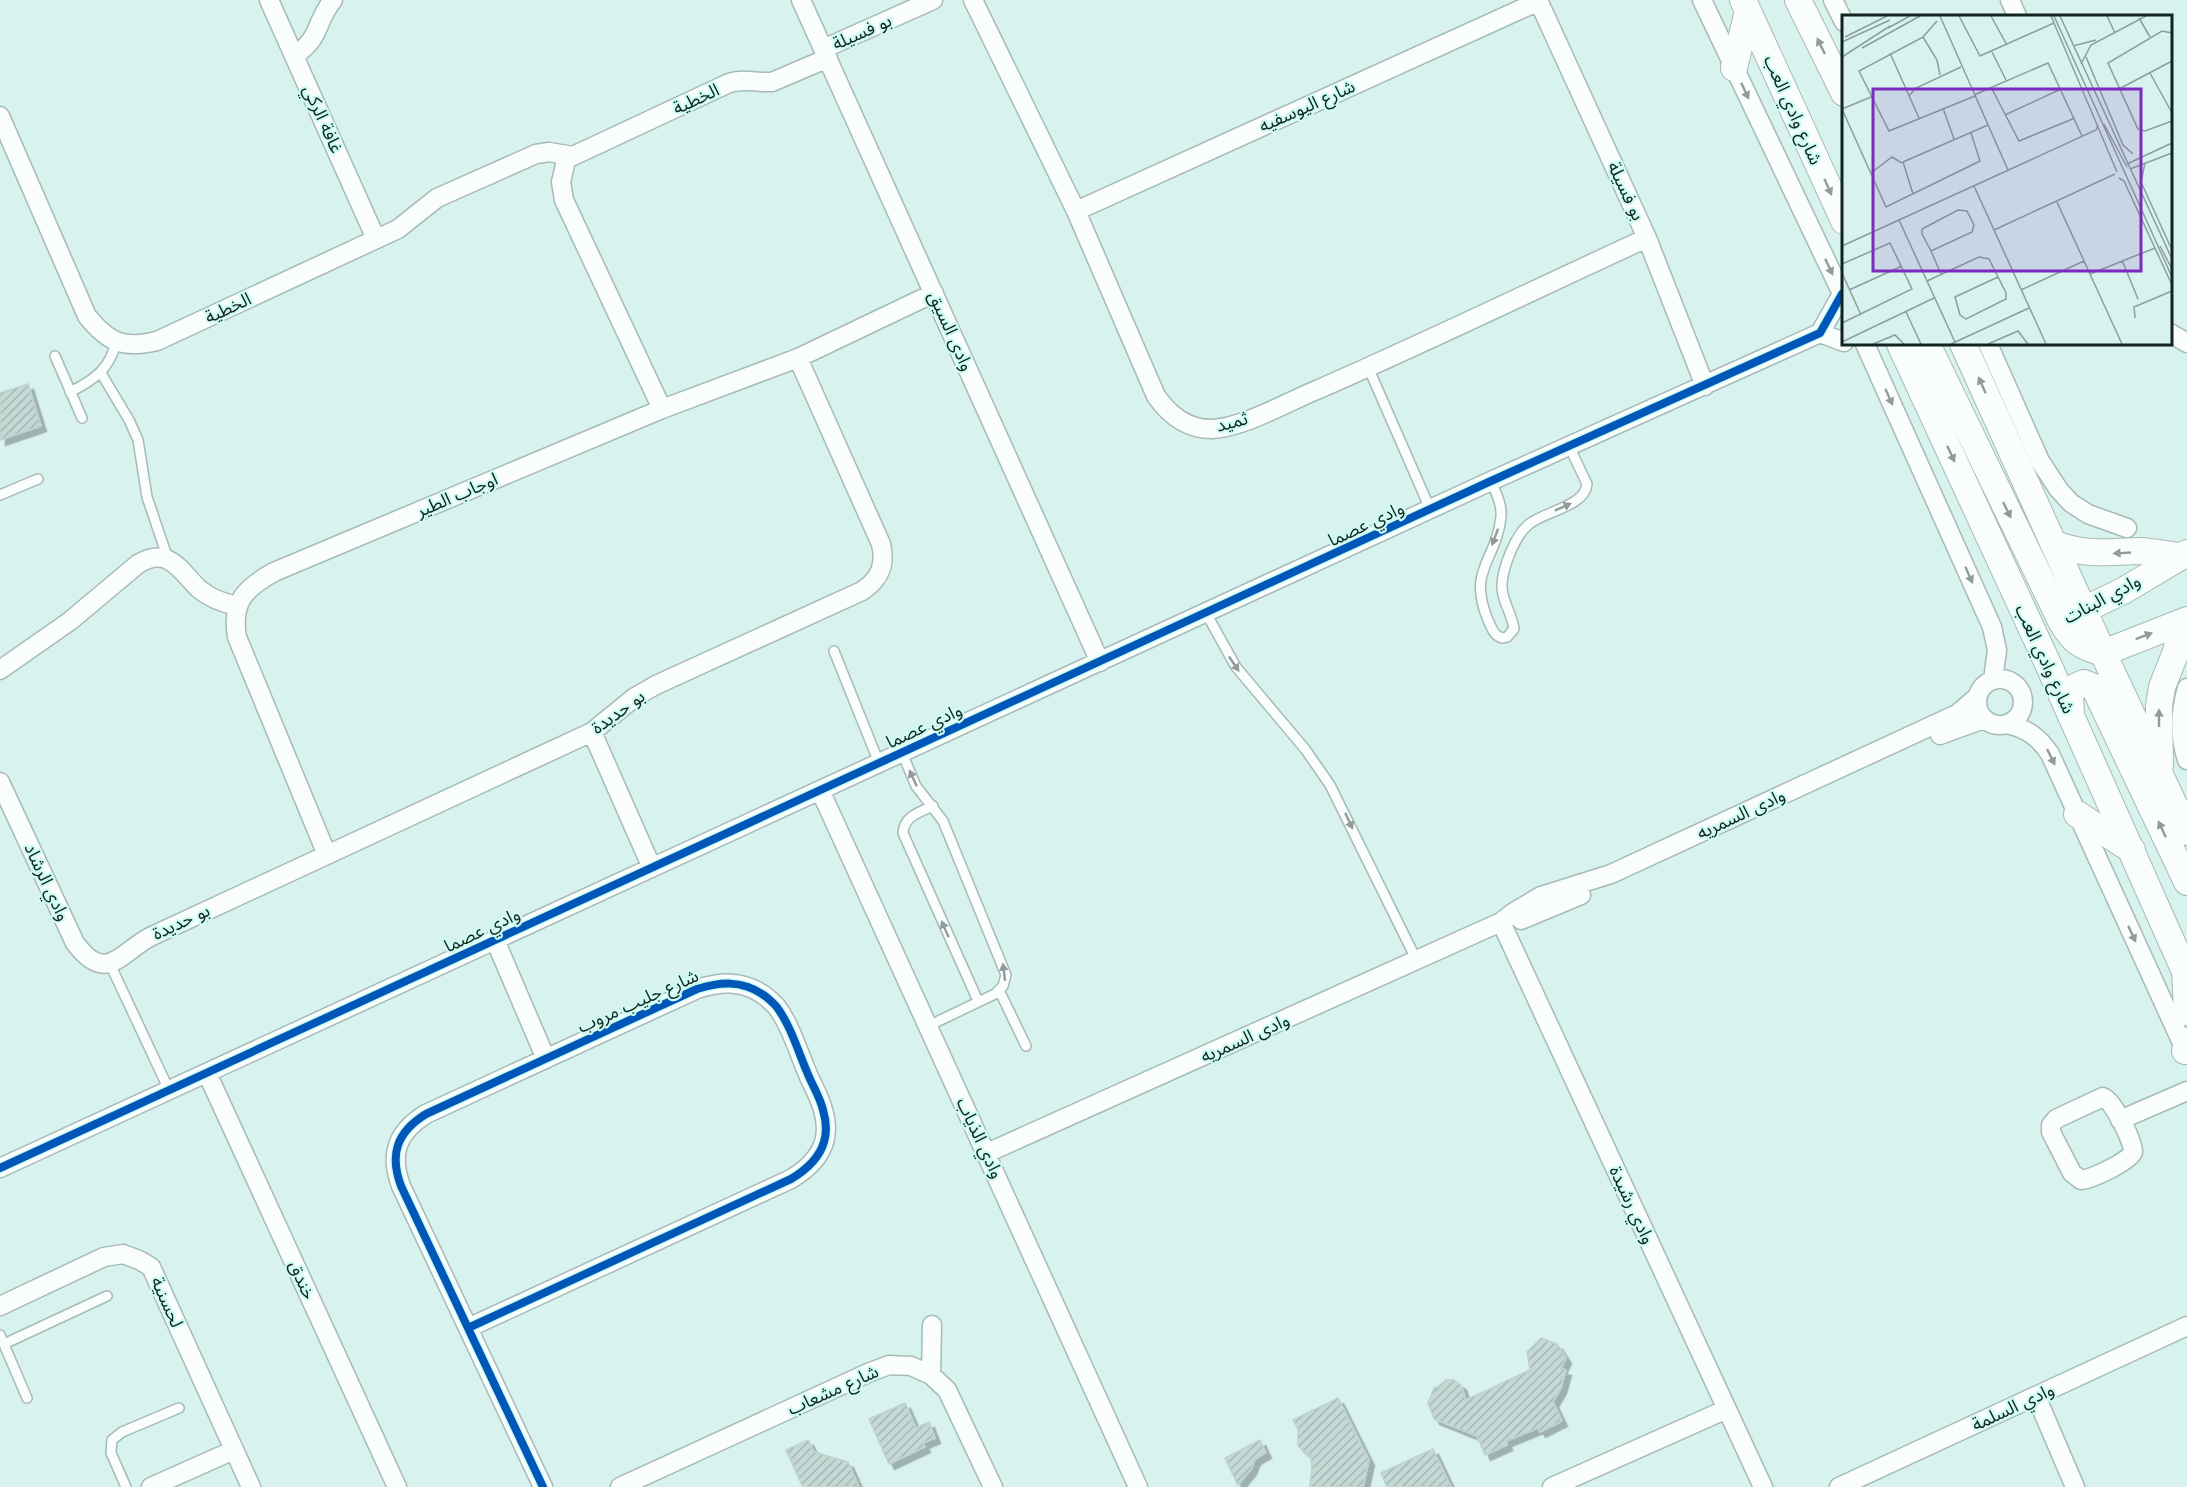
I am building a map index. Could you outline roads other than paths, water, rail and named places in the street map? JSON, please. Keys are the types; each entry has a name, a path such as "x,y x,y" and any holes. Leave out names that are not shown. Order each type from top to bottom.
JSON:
{"street":[{"name":"غافة الركي","path":"269,0 376,239"},
{"path":"294,56 314,39 323,14 333,0"},
{"name":"وادى السيق","path":"801,0 1100,662"},
{"name":"ثميد","path":"973,0 1076,211 1156,396 1166,410 1179,420 1203,429 1227,427 1368,367 1647,238"},
{"path":"1702,0 1842,294"},
{"path":"1798,0 1842,89"},
{"path":"1833,0 1842,18"},
{"path":"2010,0 2017,15"},
{"name":"بو فسيلة","path":"826,53 930,1"},
{"name":"بو فسيلة","path":"1538,1 1647,238 1705,386"},
{"name":"شارع اليوسفيه","path":"1076,211 1538,1"},
{"path":"1734,68 1746,5"},
{"name":"شارع وادي العب","path":"1746,5 1842,217"},
{"name":"الخطية","path":"116,342 140,345 157,341 376,239 404,225 436,198 536,153 549,152 567,156 579,154 729,83 746,79 763,83 772,82 826,53"},
{"path":"0,116 80,303 96,327 116,342"},
{"path":"567,156 561,182 564,200 662,409"},
{"name":"اوجاب الطير","path":"237,606 244,594 257,582 274,572 662,409 798,358 934,293"},
{"path":"1842,298 1820,333 1842,342"},
{"name":"وادي عصما","path":"0,1168 1569,446 1820,333"},
{"path":"2172,334 2187,343"},
{"name":"شارع وادي العب","path":"1900,345 2048,664 2186,973"},
{"path":"1928,345 2061,621 2071,637 2078,644 2103,653 2186,620"},
{"path":"1963,345 2187,832"},
{"path":"1988,345 2040,461 2059,490 2071,503 2088,514 2127,528"},
{"path":"1866,347 1992,627 1997,650 1993,680"},
{"name":"بو حديدة","path":"110,964 144,940 592,732 635,697 656,685 869,586 880,573 884,556 881,544 798,358"},
{"path":"2053,543 2096,554 2142,551 2184,555"},
{"name":"وادي البنات","path":"2048,664 2044,646 2055,625 2123,591 2184,555"},
{"path":"0,670 70,621 138,564 151,558 168,559 175,563 207,595 217,601 237,606 234,620 242,651 327,855"},
{"path":"2160,777 2160,697 2167,670 2186,620"},
{"path":"2006,724 2014,720 2022,707 2020,691 2008,681 1993,680 1986,684 1977,697 1979,712 1984,718 1998,724 2027,730 2050,753 2186,1049"},
{"path":"2071,716 2070,696 2075,687 2084,683 2094,687 2187,882"},
{"path":"2187,688 2182,705 2181,732 2187,760"},
{"name":"وادى السمريه","path":"987,1153 1417,961 1501,922 1541,896 1611,874 1957,714 1977,697"},
{"name":"وادى السمريه","path":"1501,922 1523,919 1550,906 1630,878 1953,729 1984,718"},
{"path":"592,732 652,868"},
{"name":"وادي الرشاد","path":"0,782 75,943 80,950 94,960 110,964"},
{"name":"وادي الذياب","path":"820,790 1138,1487"},
{"path":"2077,814 2132,850"},
{"name":"وادي رشيدة","path":"1501,922 1763,1487"},
{"path":"495,940 546,1059"},
{"path":"2186,973 2187,1011"},
{"name":"شارع جليب مروب","path":"468,1328 791,1179 806,1170 817,1157 824,1142 826,1125 823,1109 785,1023 776,1007 764,995 748,986 731,983 713,984 697,989 426,1114 409,1127 398,1144 395,1159 396,1173 468,1328 543,1487"},
{"name":"خندق","path":"207,1073 397,1487"},
{"path":"2120,1120 2187,1091"},
{"path":"2103,1097 2110,1101 2120,1120 2133,1148 2131,1157 2084,1180 2074,1176 2051,1132 2053,1122 2103,1097"},
{"name":"لحسنية","path":"0,1306 104,1257 123,1254 151,1267 251,1487"},
{"path":"932,1325 931,1375 947,1390 993,1487"},
{"name":"وادي السلمة","path":"1839,1487 2187,1326"},
{"name":"شارع مشعاب","path":"620,1487 889,1365 911,1366 931,1375"},
{"path":"2036,1396 2075,1487"},
{"path":"1552,1487 1727,1409"},
{"path":"151,1487 234,1450"}],"lane":[{"path":"70,392 90,382 101,373 113,353 116,342"},
{"path":"55,356 82,418"},
{"path":"1368,367 1431,511"},
{"path":"101,373 138,440 147,497 168,559"},
{"path":"1491,482 1500,502 1501,519 1481,576 1480,594 1481,603 1493,632 1502,638 1508,637 1514,628 1504,601 1502,585 1514,545 1520,534 1538,518 1578,500 1586,491 1585,479 1569,446"},
{"path":"0,495 38,479"},
{"path":"1206,613 1236,667 1305,749 1330,785 1417,961"},
{"path":"834,651 879,763"},
{"path":"902,753 916,786 943,821 1005,969 1005,981 999,990 928,1026"},
{"path":"933,806 910,818 906,822 903,833 978,1001"},
{"path":"110,964 169,1090"},
{"path":"999,990 1026,1046"},
{"path":"27,1398 2,1339 107,1296"},
{"path":"126,1487 111,1453 112,1440 122,1432 178,1408"}]}
